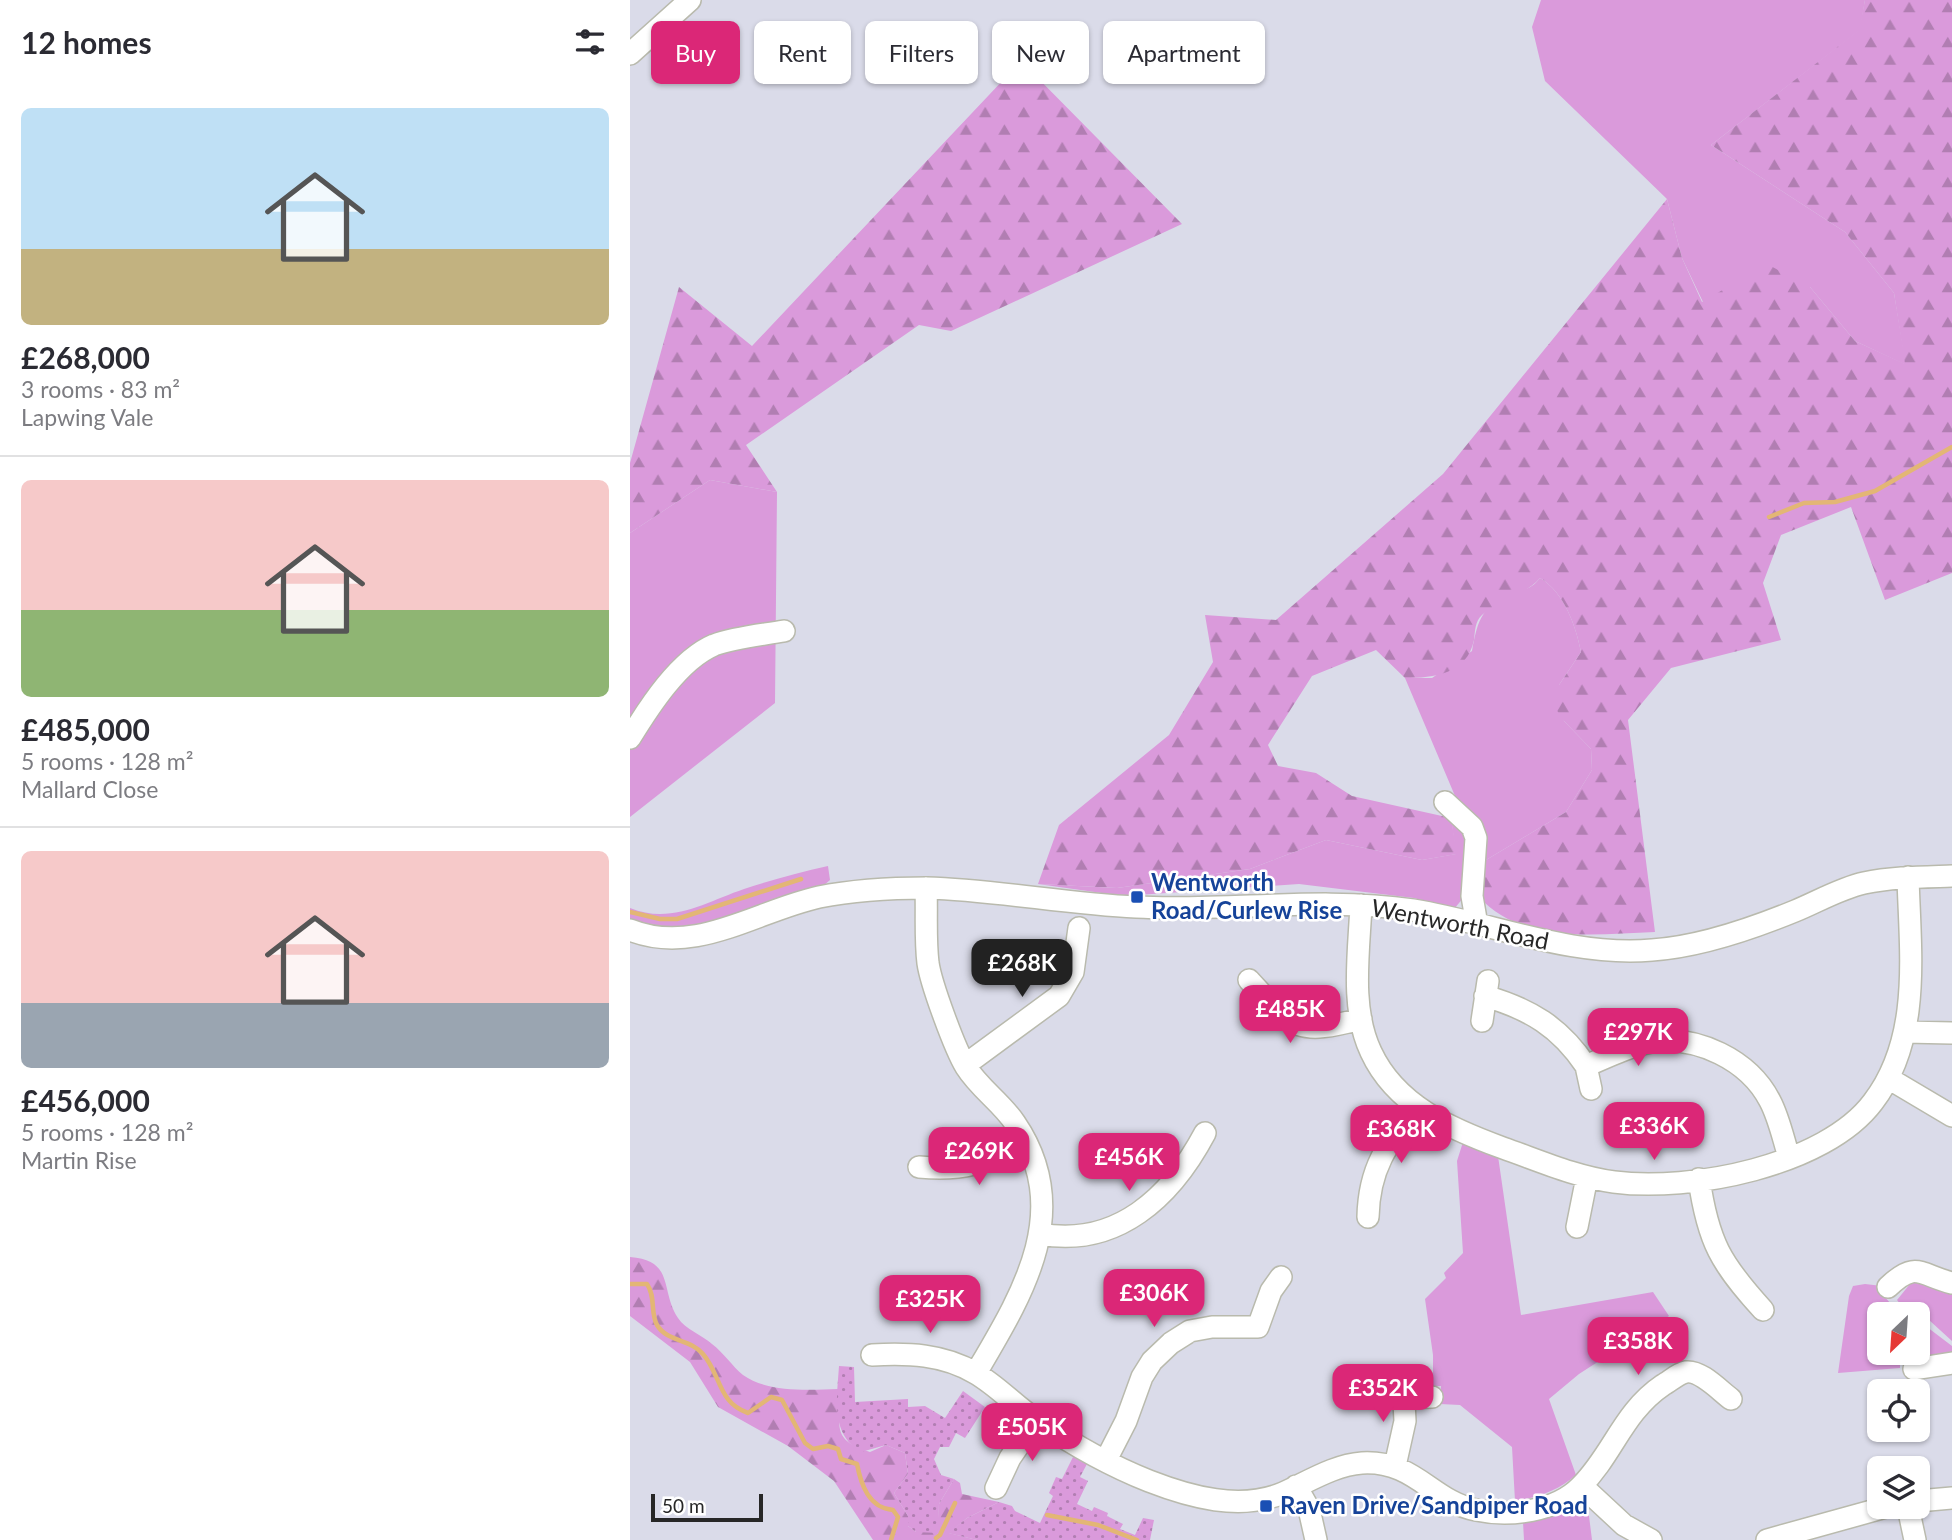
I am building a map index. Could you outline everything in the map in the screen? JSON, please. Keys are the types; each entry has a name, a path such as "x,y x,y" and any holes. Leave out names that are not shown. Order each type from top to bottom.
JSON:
{"street":[{"path":"630,54 690,0"},
{"path":"630,738 655,699 674,677 711,646 784,631"},
{"path":"1445,802 1472,827 1476,838 1472,896 1477,925"},
{"name":"Wentworth Road","path":"630,930 651,936 688,937 724,929 818,897 863,891 926,888 1016,893 1137,907 1297,903 1360,905 1413,911 1555,943 1607,951 1654,950 1724,936 1862,883 1908,877 1952,876"},
{"path":"1360,905 1361,1019 1370,1052 1384,1074 1417,1107 1444,1125 1587,1177 1642,1184 1699,1179 1789,1157 1833,1139 1856,1122 1874,1102 1888,1078 1905,1032 1910,992 1908,877"},
{"path":"926,888 928,965 965,1065 978,1083 1006,1110 1025,1141 1038,1180 1040,1234 1027,1283 976,1373"},
{"path":"965,1065 1059,996 1073,972 1079,928"},
{"path":"1249,979 1280,1014 1302,1028 1326,1028 1361,1019"},
{"path":"1482,1021 1487,989 1546,1021 1575,1050 1586,1066 1591,1089"},
{"path":"1905,1032 1952,1033"},
{"path":"1586,1066 1653,1042 1673,1042 1715,1051 1735,1061 1754,1079 1770,1100 1789,1157"},
{"path":"1888,1078 1952,1116"},
{"path":"1368,1217 1371,1180 1377,1165 1392,1138 1417,1107"},
{"path":"1040,1234 1085,1238 1128,1219 1171,1185 1192,1157 1205,1133"},
{"path":"919,1167 950,1170 973,1166 1025,1141"},
{"path":"1577,1227 1587,1177"},
{"path":"1699,1179 1708,1231 1715,1249 1763,1310"},
{"path":"1888,1287 1904,1273 1913,1270 1952,1283"},
{"path":"1106,1460 1152,1361 1171,1343 1191,1331 1212,1327 1258,1327 1271,1292 1281,1277"},
{"path":"873,1355 930,1356 976,1373 1036,1420 1106,1460 1148,1481 1218,1500 1264,1499 1346,1465 1362,1463 1395,1466 1412,1474 1453,1502 1493,1513 1539,1508 1571,1494 1582,1486 1645,1396 1677,1376 1685,1372 1694,1373 1731,1399"},
{"path":"1914,1369 1952,1363"},
{"path":"1395,1466 1405,1421 1404,1391 1432,1397"},
{"path":"996,1488 1010,1458 1036,1420"},
{"path":"1296,1486 1309,1509 1316,1540"},
{"path":"1582,1486 1624,1525 1651,1540"},
{"path":"1930,1500 1952,1498"},
{"path":"1767,1540 1801,1536 1867,1513"},
{"path":"1911,1519 1915,1540"}],"green space":[{"path":"1541,0 1865,0 1860,30 1711,145 1845,232 1894,293 1906,365 1855,341 1810,287 1703,302 1682,258 1667,199 1545,81 1532,27"},
{"path":"1865,0 1952,0 1952,573 1885,600 1851,507 1781,535 1763,583 1781,640 1671,668 1628,720 1655,932 1585,934 1538,930 1497,912 1479,897 1481,863 1566,812 1592,770 1591,749 1564,721 1552,703 1559,685 1581,652 1568,610 1556,592 1540,578 1528,589 1480,617 1470,651 1457,667 1448,672 1405,678 1376,650 1312,676 1268,745 1278,766 1316,773 1352,796 1451,818 1457,854 1422,860 1326,840 1250,869 1117,888 1038,884 1059,825 1169,735 1213,662 1205,615 1276,620 1443,474 1667,199 1682,258 1702,302 1767,264 1810,287 1855,341 1905,364 1894,293 1845,232 1711,145 1859,30"},
{"path":"999,84 1044,84 1182,224 951,331 919,325 746,445 777,492 710,480 630,533 630,463 679,287 752,346"},
{"path":"710,480 777,492 775,703 630,817 630,533"},
{"path":"1540,578 1562,601 1579,642 1581,652 1559,685 1564,721 1591,749 1592,770 1566,812 1481,863 1464,897 1454,909 1414,898 1299,884 1123,896 1038,884 1117,888 1250,869 1326,840 1422,860 1456,854 1451,818 1458,803 1405,678 1432,678 1472,651 1480,621 1489,608 1505,597 1530,587"},
{"path":"828,866 830,880 823,886 695,929 651,927 630,919 630,908 645,913 674,913 765,882"},
{"path":"1463,1142 1498,1156 1521,1315 1653,1292 1669,1316 1579,1374 1549,1399 1576,1475 1547,1492 1515,1501 1512,1447 1460,1405 1440,1404 1441,1386 1433,1386 1433,1355 1425,1299 1446,1278 1444,1273 1463,1253 1457,1161"},
{"path":"630,1257 644,1259 660,1270 673,1308 681,1322 708,1341 743,1375 776,1388 838,1389 840,1428 847,1441 870,1452 886,1445 905,1453 908,1474 894,1493 908,1516 908,1526 916,1532 937,1532 939,1504 954,1479 960,1483 962,1494 999,1502 967,1518 949,1533 977,1540 873,1540 834,1481 788,1446 718,1407 690,1362 630,1316"},
{"path":"1919,1280 1952,1290 1952,1341 1930,1321 1930,1302 1897,1300 1910,1284"},
{"path":"1853,1286 1882,1286 1883,1295 1889,1302 1867,1302 1867,1365 1900,1365 1900,1368 1838,1373 1849,1296"},
{"path":"1930,1329 1952,1346 1952,1355 1930,1358"},
{"path":"839,1366 854,1367 855,1402 908,1399 908,1407 925,1406 945,1418 963,1391 985,1407 965,1438 956,1433 949,1447 940,1447 934,1459 941,1475 954,1479 939,1504 938,1533 916,1532 908,1526 908,1516 894,1493 908,1474 905,1453 886,1445 861,1452 844,1435 838,1414"},
{"path":"1073,1457 1087,1464 1080,1477 1088,1481 1077,1504 1092,1511 1094,1507 1108,1513 1107,1516 1123,1524 1120,1529 1135,1535 1143,1518 1154,1520 1150,1540 977,1540 948,1533 967,1518 999,1502 1012,1506 1015,1511 1040,1523 1053,1496 1049,1493 1056,1477 1062,1479"},
{"path":"1588,1508 1592,1540 1524,1540 1523,1522"}],"waterway":[{"path":"1769,517 1804,503 1835,502 1875,491 1952,447"},
{"path":"630,912 660,919 677,919 801,879"},
{"path":"630,1284 647,1284 654,1315 661,1331 703,1354 731,1403 748,1413 771,1397 782,1400 805,1443 813,1449 828,1446 838,1449 841,1459 857,1464 861,1480 872,1500 893,1510 898,1517 891,1540"},
{"path":"936,1538 955,1503"},
{"path":"1047,1515 1098,1525 1137,1540"}],"place":[{"name":"Wentworth Road/Curlew Rise","path":"1137,897"},
{"name":"Raven Drive/Sandpiper Road","path":"1266,1506"}]}
